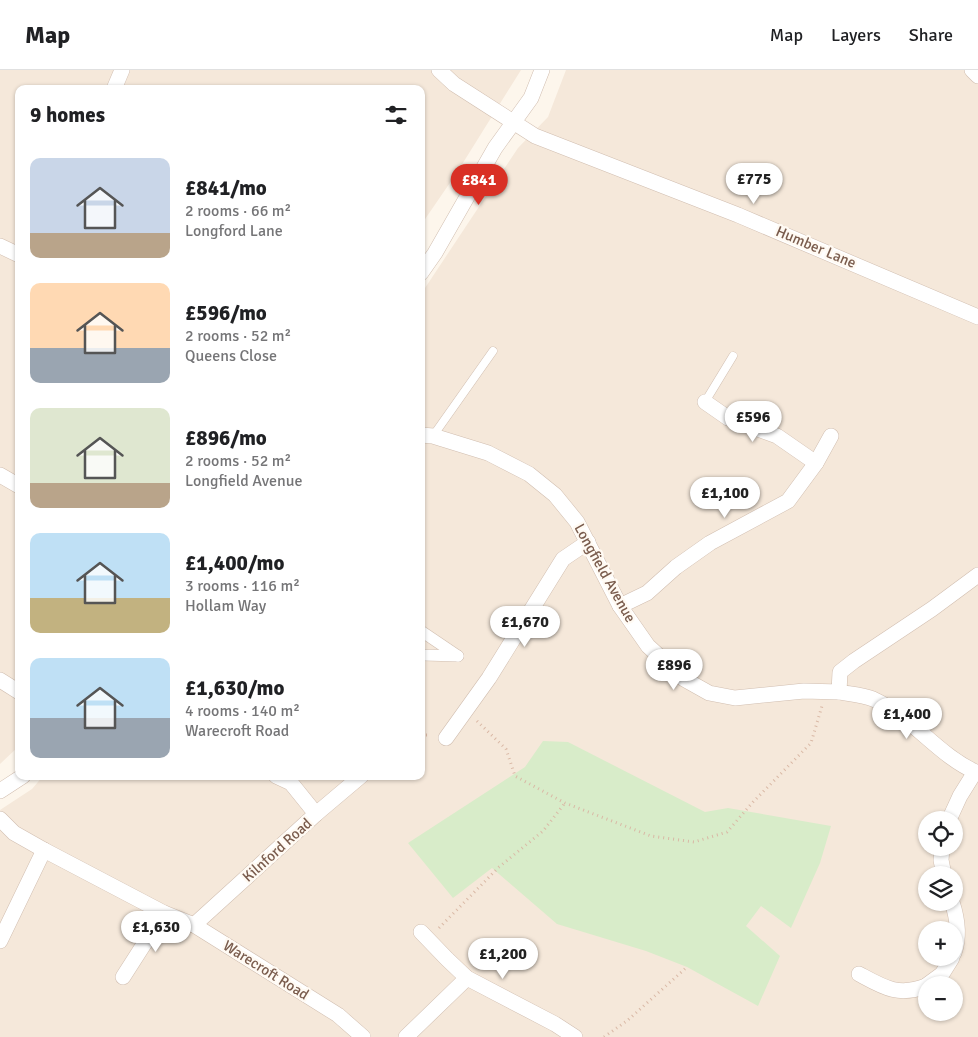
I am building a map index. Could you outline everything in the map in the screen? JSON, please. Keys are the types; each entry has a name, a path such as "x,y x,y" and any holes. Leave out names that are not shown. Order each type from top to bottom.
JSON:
{"street":[{"path":"116,85 122,70"},
{"name":"Humber Lane","path":"439,70 454,84 535,136 738,214 978,317"},
{"path":"425,267 495,148 531,98 542,70"},
{"path":"972,70 978,76"},
{"path":"0,246 15,253"},
{"path":"705,402 728,418 777,436 816,463"},
{"name":"Longfield Avenue","path":"427,436 488,453 529,474 555,495 577,522 620,606 648,646 684,679 709,693 735,698 804,691 831,692 872,698 908,721 938,747 977,772"},
{"path":"620,606 647,593 676,567 710,543 788,500 816,463 831,436"},
{"path":"0,475 15,484"},
{"path":"446,738 489,678 563,559 588,542"},
{"path":"831,692 840,672 854,660 924,614 978,575"},
{"path":"425,634 458,656 425,655"},
{"path":"0,680 15,689"},
{"path":"953,811 960,796 977,772"},
{"path":"0,791 17,780"},
{"path":"285,780 291,783 316,814"},
{"name":"Kilnford Road","path":"194,925 356,780"},
{"name":"Warecroft Road","path":"0,819 14,832 44,850 164,914 194,925 338,1015 363,1037"},
{"path":"0,941 44,850"},
{"path":"124,977 164,914"},
{"path":"425,935 467,978 576,1037"},
{"path":"939,976 947,966"},
{"path":"858,974 889,990 907,991 918,988"},
{"path":"406,1037 467,978"}],"lane":[{"path":"427,436 493,352"},
{"path":"705,402 733,356"}],"path":[{"path":"465,711 506,749 515,776 564,803 651,836 694,842 727,832 753,802 811,743 822,710 831,692"},
{"path":"425,935 499,867 543,831 564,803"},
{"path":"604,1037 628,1020 687,967"}],"shaded area":[{"path":"0,70 521,70 456,174 425,219 425,85 15,85 15,750 0,764"},
{"path":"566,70 978,70 978,1037 0,1037 0,810 32,789 40,780 425,780 425,288 518,148 548,117"}],"green space":[{"path":"543,741 568,742 705,812 728,808 831,826 820,863 791,928 761,906 746,926 780,956 758,1006 687,967 646,951 557,924 492,868 453,898 408,843 525,767"}]}
